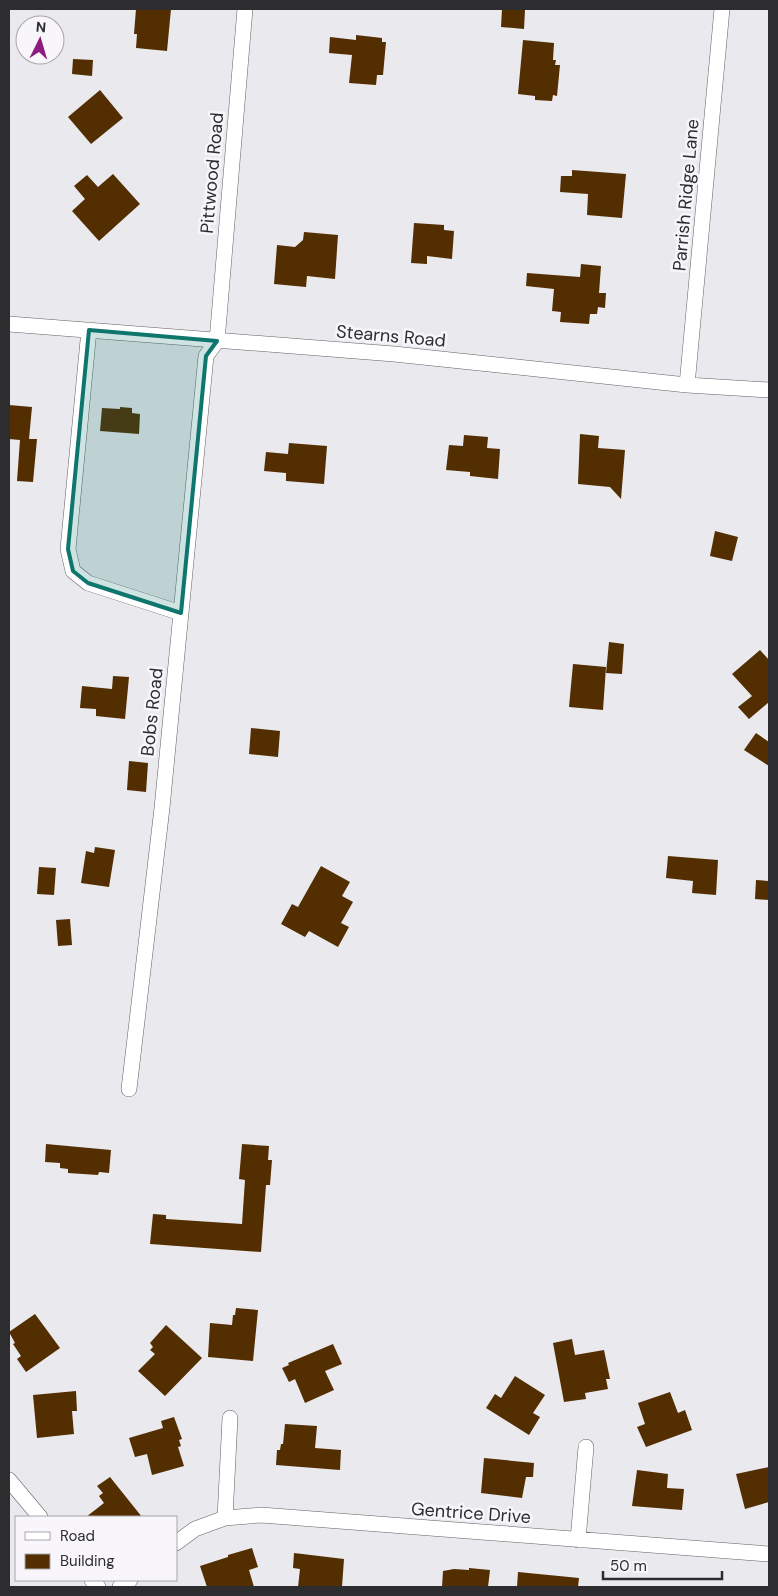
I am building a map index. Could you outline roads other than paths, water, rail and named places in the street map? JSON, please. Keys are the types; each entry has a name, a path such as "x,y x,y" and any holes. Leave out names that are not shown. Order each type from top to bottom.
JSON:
{"street":[{"name":"Pittwood Road","path":"217,341 245,9"},
{"name":"Parrish Ridge Lane","path":"687,386 722,9"},
{"name":"Stearns Road","path":"9,324 394,354 687,386 769,390"},
{"path":"89,330 68,549 73,571 88,584 181,613"},
{"name":"Bobs Road","path":"129,1089 162,808 206,356 217,341"},
{"path":"225,1518 230,1418"},
{"path":"578,1540 586,1447"},
{"path":"9,1480 39,1516"},
{"name":"Gentrice Drive","path":"178,1542 195,1529 225,1518 260,1515 769,1554"}]}
